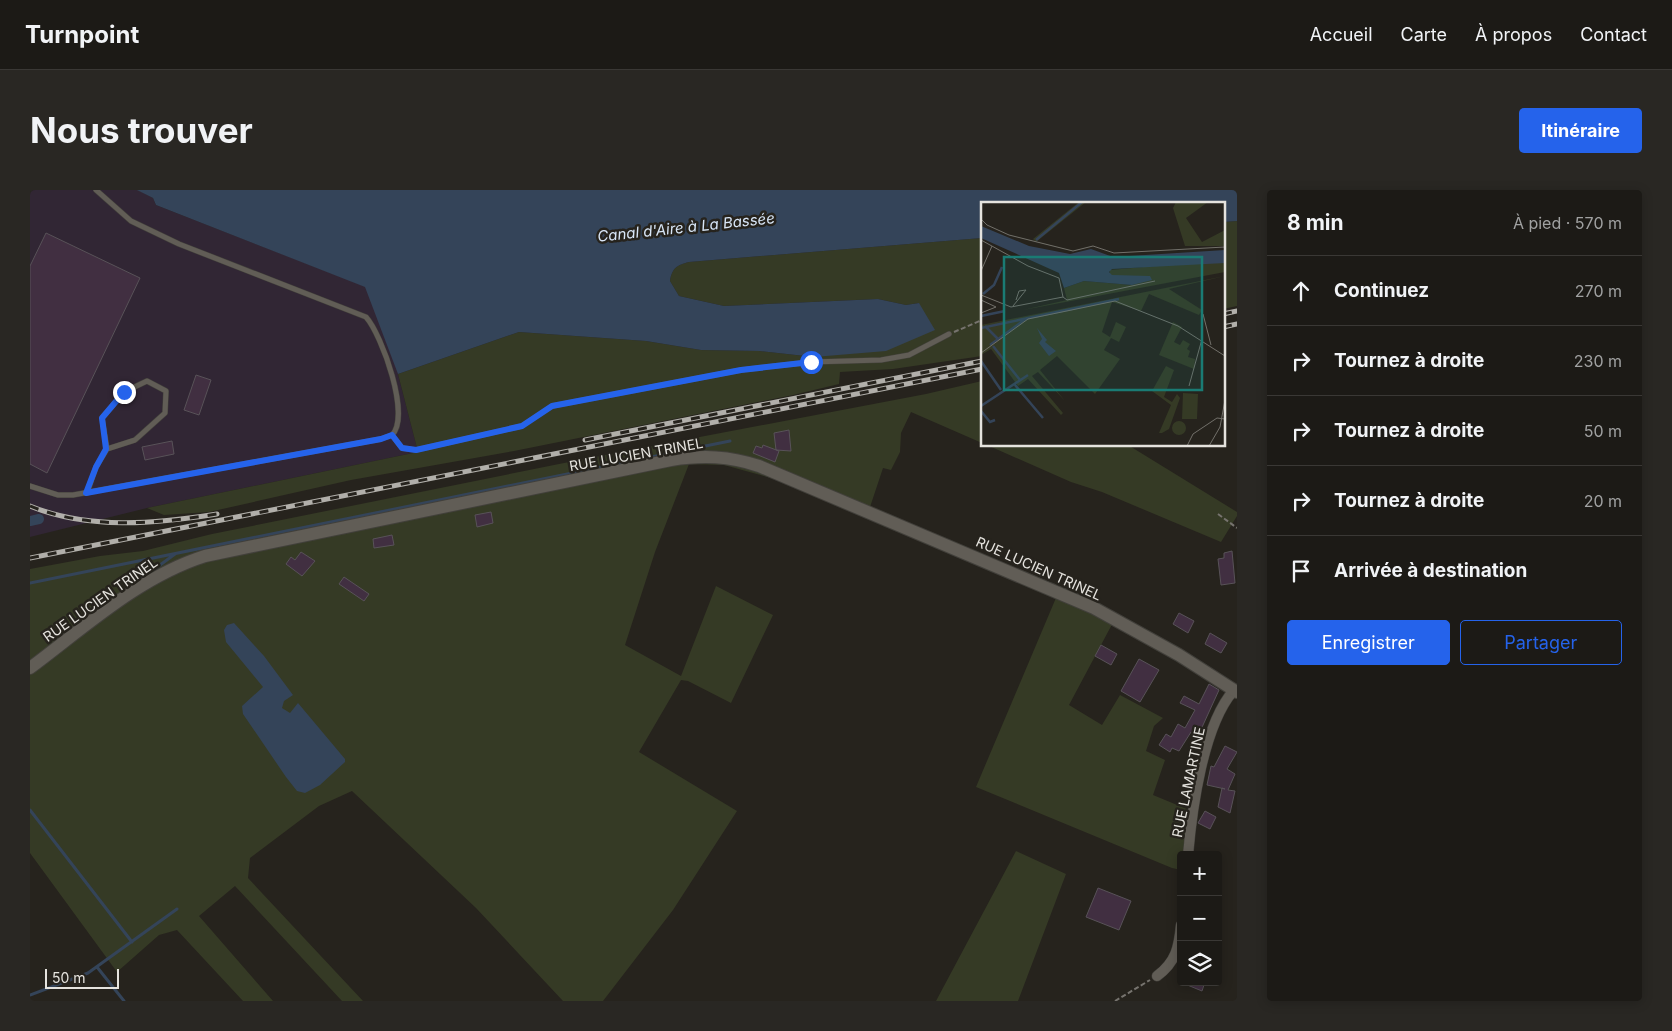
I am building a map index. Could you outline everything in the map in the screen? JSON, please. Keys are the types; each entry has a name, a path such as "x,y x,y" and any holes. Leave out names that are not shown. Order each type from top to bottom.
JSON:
{"street":[{"name":"RUE LUCIEN TRINEL","path":"30,668 144,583 176,566 198,558 662,462 709,456 736,459 759,466 1094,608 1156,642 1236,691"},
{"name":"RUE LAMARTINE","path":"1188,851 1190,833 1210,734 1227,698 1236,691"},
{"path":"1157,976 1169,967 1176,954 1178,941"}],"lane":[{"path":"30,486 58,495 86,493 381,439 392,435 398,426 399,418 393,381 379,335 366,317 179,244 131,220 96,190"},
{"path":"392,435 402,448 416,450 522,426 552,406 741,370 811,362 880,360 909,355 949,334"},
{"path":"86,493 96,467 106,449 102,418 124,392 147,381 166,391 165,413 135,440 106,449"}],"path":[{"path":"949,334 981,320"},
{"path":"1218,514 1237,528"},
{"path":"1115,1001 1157,976"}],"shaded area":[{"path":"30,190 138,190 153,198 156,205 364,286 395,242 398,374 418,452 147,508 30,537"}],"green space":[{"path":"1237,221 1237,306 1224,309 1224,222"},
{"path":"981,238 981,356 893,369 840,372 839,384 793,395 514,451 351,480 209,512 164,515 147,508 418,452 398,374 519,332 646,341 701,350 759,351 814,357 919,303 906,305 878,299 724,306 679,296 670,281 672,273 678,266 689,262"},
{"path":"981,381 981,443 911,412 901,433 900,452 891,470 883,468 867,516 778,480 724,465 689,464 655,552 625,645 681,676 716,586 773,615 731,703 688,681 681,680 639,752 737,811 673,910 603,1001 563,1001 476,908 352,791 319,806 250,858 248,878 363,1001 342,1001 235,886 199,916 273,1001 243,1001 177,930 159,935 117,972 30,853 30,569 100,556 143,551 212,534 579,460 926,394"},
{"path":"989,446 1130,446 1237,512 1237,516 1221,542 1102,492 1071,482"},
{"path":"1061,586 1117,615 1069,705 1102,725 1120,695 1163,718 1154,726 1146,751 1165,760 1153,795 1194,812 1189,851 1177,851 1177,869 976,787"},
{"path":"1016,851 1066,874 1018,1001 936,1001"}],"water":[{"name":"Canal d'Aire à La Bassée","path":"137,190 1237,190 1237,221 1224,222 1224,202 981,202 981,238 689,262 681,264 672,273 670,281 679,296 724,306 878,299 906,305 919,303 935,330 886,351 814,357 759,351 701,350 646,341 519,332 398,374 365,287 156,205 153,198"},
{"path":"234,623 264,656 293,695 284,701 282,708 290,713 298,703 345,759 345,762 320,785 305,793 297,791 286,777 243,714 242,706 263,687 226,642 224,630 227,625"}],"building":[{"path":"46,233 140,278 47,473 30,464 30,266"},
{"path":"196,375 211,380 199,415 184,410"},
{"path":"789,430 791,451 776,450 774,433"},
{"path":"172,441 174,454 145,460 142,447"},
{"path":"763,445 779,451 775,462 753,453 756,446 762,448"},
{"path":"491,512 493,523 477,527 475,515"},
{"path":"392,535 394,545 374,548 373,539"},
{"path":"1232,551 1235,583 1221,585 1218,559 1224,558 1224,553"},
{"path":"301,552 315,561 302,576 286,564 291,557 295,560"},
{"path":"344,577 369,594 364,601 339,584"},
{"path":"1179,613 1194,621 1188,633 1173,624"},
{"path":"1210,633 1227,643 1221,653 1205,644"},
{"path":"1101,645 1117,654 1111,665 1095,656"},
{"path":"1139,659 1159,670 1140,702 1121,691"},
{"path":"1209,684 1219,690 1198,736 1191,732 1179,751 1172,748 1170,752 1159,745 1166,734 1171,737 1178,724 1185,728 1195,710 1180,703 1184,696 1199,704"},
{"path":"1225,746 1237,752 1227,769 1235,774 1228,790 1235,791 1230,813 1218,807 1222,788 1207,785 1211,766 1214,767"},
{"path":"1205,811 1216,817 1210,829 1198,823"},
{"path":"1098,888 1131,901 1119,930 1086,917"},
{"path":"1190,986 1204,986 1202,991"}],"waterway":[{"path":"30,583 730,441"},
{"path":"30,521 39,519"},
{"path":"137,582 175,554"},
{"path":"30,810 132,942"},
{"path":"30,995 88,973 177,909"},
{"path":"97,967 124,1001"}],"railway":[{"path":"1224,314 1237,311"},
{"path":"1224,327 1237,324"},
{"path":"585,440 981,361"},
{"path":"30,558 981,369"},
{"path":"30,506 52,514 75,519 122,523 170,520 217,514"}],"route":[{"path":"124,392 102,418 106,449 96,467 86,493 381,439 392,435 402,448 416,450 522,426 552,406 741,370 811,362"}]}
